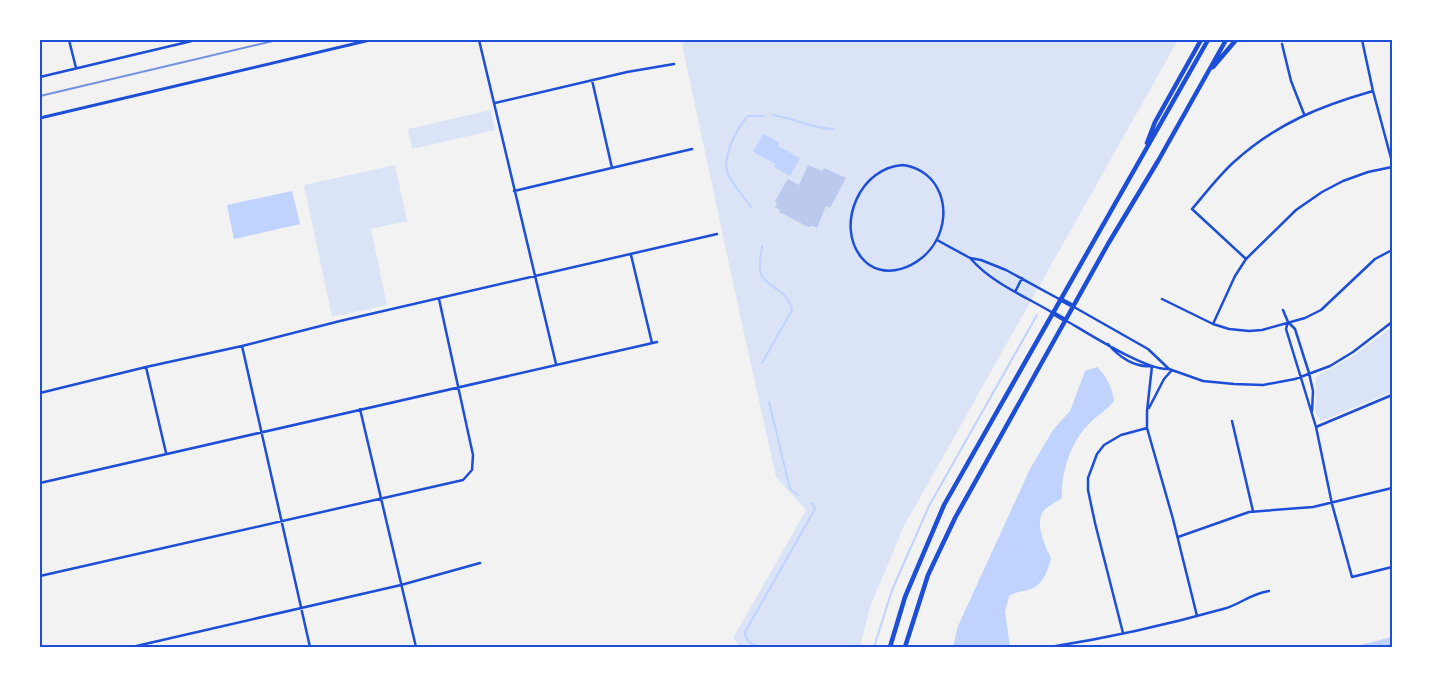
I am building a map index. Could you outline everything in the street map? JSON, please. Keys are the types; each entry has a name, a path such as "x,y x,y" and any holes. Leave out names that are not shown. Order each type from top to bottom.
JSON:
{"main road":[{"path":"1139,162 1155,122 1200,40"},
{"path":"890,647 905,597 944,505 1208,40"},
{"path":"905,647 928,575 947,534 1065,320 1226,40"},
{"path":"1206,76 1236,40"},
{"path":"1060,300 1073,306"},
{"path":"1053,313 1065,320"}],"street":[{"path":"69,40 76,68"},
{"path":"40,76 196,40"},
{"path":"40,118 370,40"},
{"path":"479,40 556,365"},
{"path":"1362,40 1392,162"},
{"path":"1282,44 1291,81 1304,114"},
{"path":"494,103 592,80 674,64"},
{"path":"592,80 612,168"},
{"path":"1246,259 1192,209 1234,162 1269,134 1304,114 1338,101 1373,91"},
{"path":"514,191 692,149"},
{"path":"893,166 911,166 923,171 934,181 942,200 943,220 937,240 922,258 907,267 887,271 874,268 860,255 851,238 850,228 853,211 860,193 876,175 893,166"},
{"path":"1213,324 1235,276 1246,259 1296,210 1322,192 1343,181 1392,166"},
{"path":"40,393 717,234"},
{"path":"937,240 970,258 997,265 1060,300"},
{"path":"1162,299 1213,324 1229,329 1262,330 1305,318 1321,310 1375,259 1392,250"},
{"path":"631,255 652,342"},
{"path":"970,258 990,277 1053,313"},
{"path":"1014,292 1022,278"},
{"path":"40,576 463,480 472,470 473,455 438,299"},
{"path":"1073,306 1148,348 1171,369"},
{"path":"1283,310 1288,322 1295,328 1309,373 1313,391 1312,412"},
{"path":"1065,320 1152,366 1171,369 1203,381 1263,385 1295,378 1330,366 1353,352 1392,322"},
{"path":"1288,322 1286,329 1312,412 1332,504 1352,577 1392,567"},
{"path":"40,483 657,342"},
{"path":"242,346 310,647"},
{"path":"1152,366 1147,428 1178,537 1197,616"},
{"path":"146,367 166,454"},
{"path":"1147,411 1171,369"},
{"path":"1316,428 1392,395"},
{"path":"360,409 416,647"},
{"path":"1232,420 1253,511"},
{"path":"1123,632 1094,523 1088,490 1088,478 1097,454 1104,445 1121,435 1147,428"},
{"path":"1178,537 1253,511 1332,504 1392,488"},
{"path":"132,647 401,585 480,563"},
{"path":"1050,647 1084,642 1226,609 1250,596 1268,591"}],"shaded area":[{"path":"681,40 1178,40 904,526 870,607 860,647 740,647 733,638 806,510 776,477"},
{"path":"491,110 495,130 412,149 408,129"},
{"path":"395,165 407,221 371,229 387,305 332,317 304,185"},
{"path":"1392,327 1392,392 1321,421 1316,414 1315,388 1317,376 1356,354"}],"water":[{"path":"763,134 779,142 778,146 800,158 790,176 774,167 776,164 753,152"},
{"path":"292,191 300,224 234,239 227,205"},
{"path":"1097,367 1104,375 1112,391 1114,401 1088,425 1076,440 1065,469 1062,498 1045,509 1042,514 1040,520 1041,534 1051,558 1046,573 1037,586 1009,596 1005,612 1010,647 953,647 958,626 1030,469 1053,430 1070,411 1085,371"},
{"path":"1392,637 1392,647 1352,647"}],"building":[{"path":"808,165 822,171 824,168 846,178 830,208 826,206 817,228 813,226 808,227 779,212 780,210 775,207 777,203 775,201 788,179 799,185"}],"waterway":[{"path":"772,115 817,127 833,129"},
{"path":"751,207 728,174 726,167 728,152 735,135 748,116 765,116"},
{"path":"762,246 760,271 762,277 781,292 789,302 792,310 762,363"},
{"path":"874,647 892,590 929,506 1037,315"},
{"path":"769,402 790,489 798,495"},
{"path":"758,647 747,640 745,632 815,509 811,503"}],"railway":[{"path":"40,96 277,40"}]}
